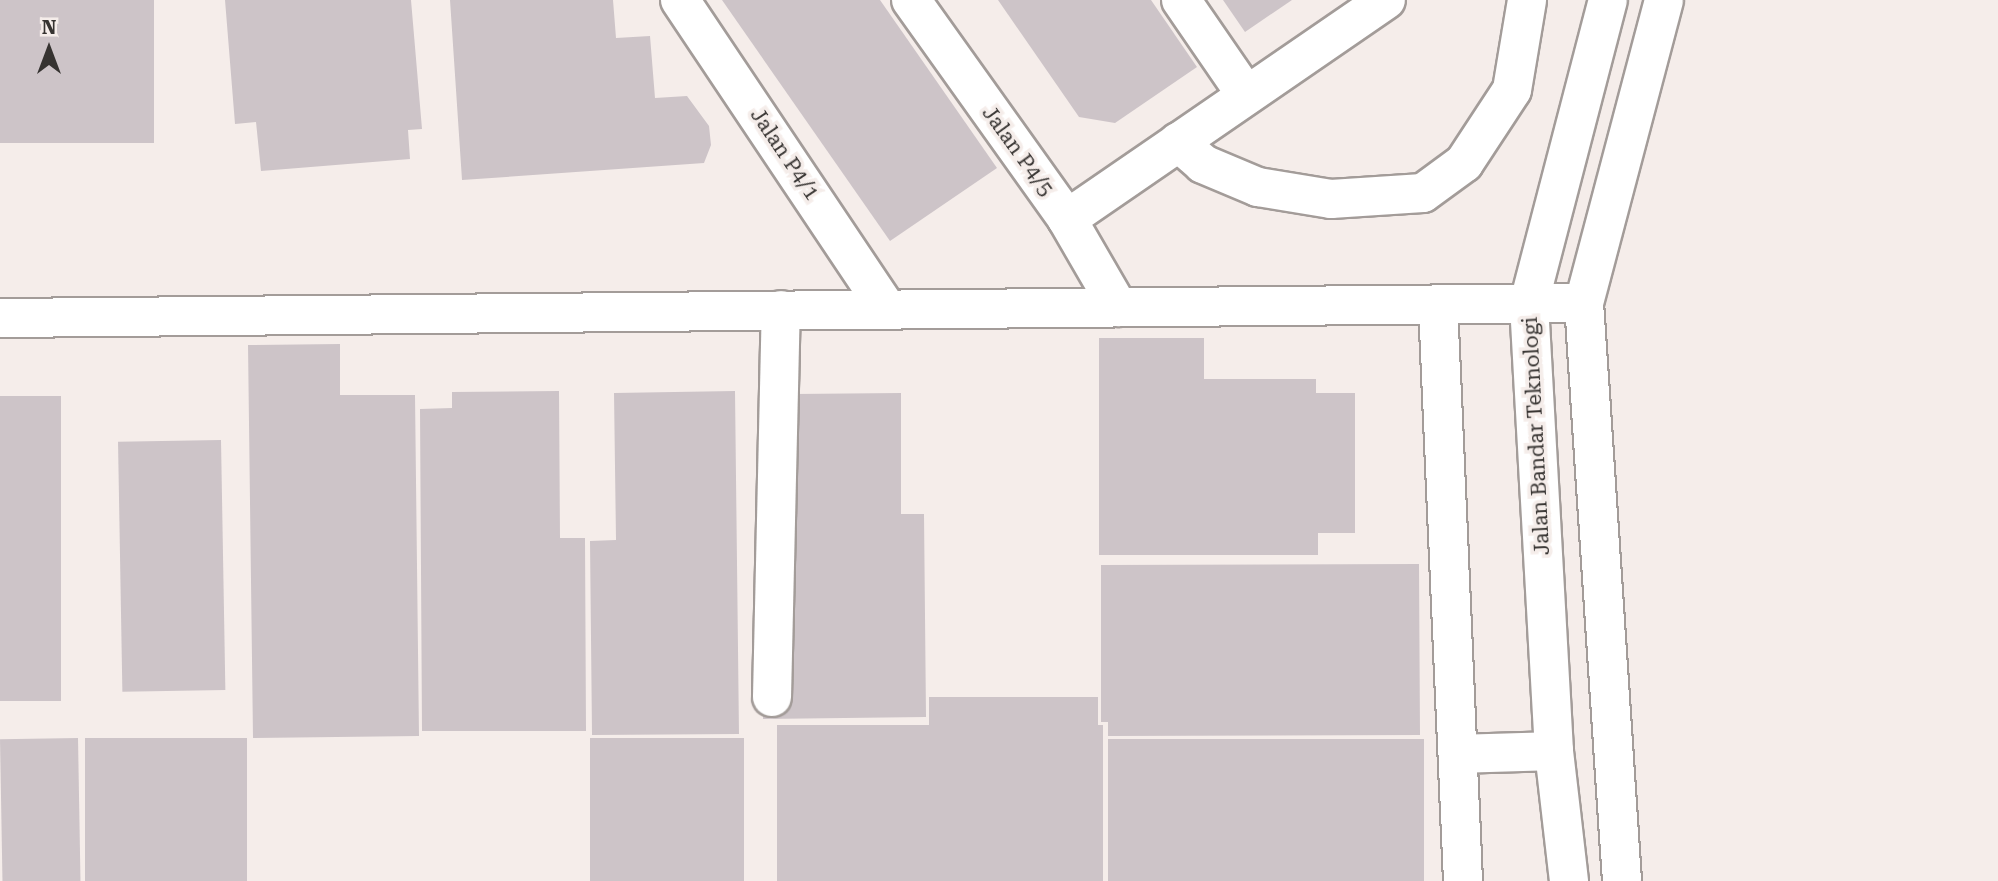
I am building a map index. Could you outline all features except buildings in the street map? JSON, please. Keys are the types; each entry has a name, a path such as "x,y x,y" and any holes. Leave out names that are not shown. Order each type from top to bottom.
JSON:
{"street":[{"name":"Jalan P4/1","path":"680,0 887,309"},
{"name":"Jalan P4/5","path":"911,0 1067,219 1118,307"},
{"path":"1181,0 1245,93"},
{"path":"1067,219 1245,93 1386,0"},
{"path":"1178,142 1203,164 1258,187 1331,199 1423,193 1464,163 1512,90 1527,0"},
{"name":"Jalan Bandar Teknologi","path":"1569,881 1554,751 1529,303 1608,0"},
{"path":"1622,881 1584,303 1664,0"},
{"path":"1438,303 1463,881"},
{"path":"0,318 1584,303"},
{"path":"772,697 781,310"},
{"path":"1458,754 1554,751"}]}
